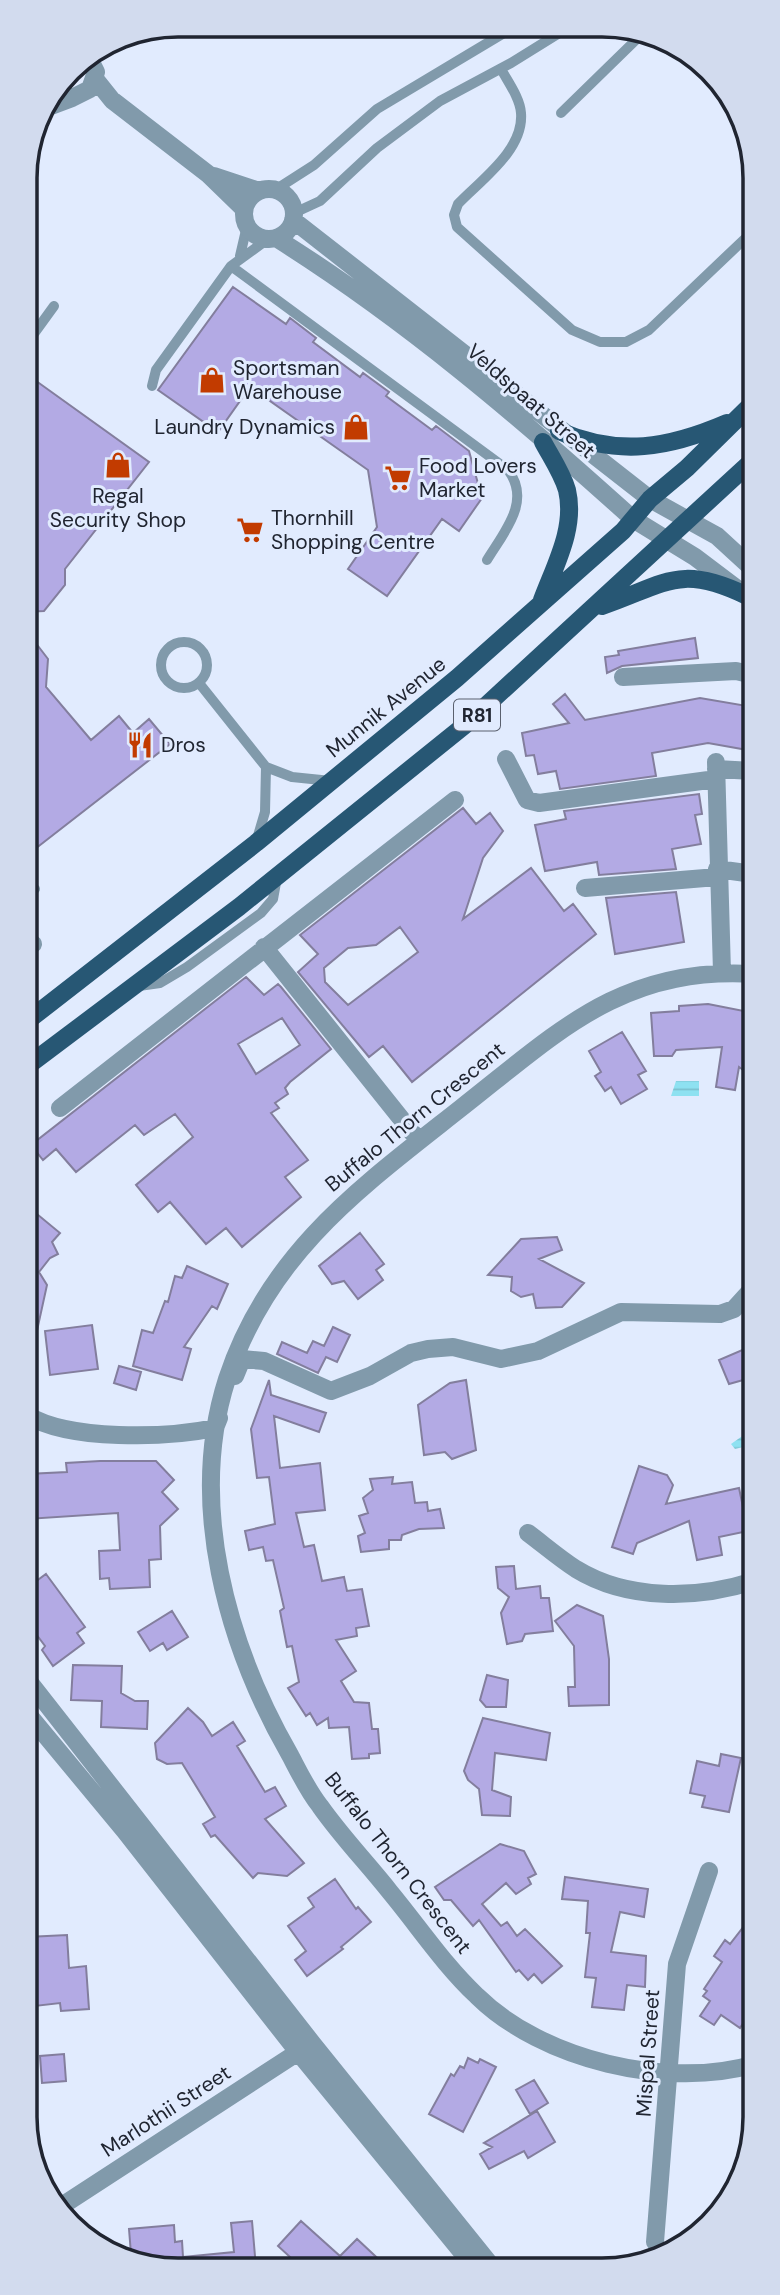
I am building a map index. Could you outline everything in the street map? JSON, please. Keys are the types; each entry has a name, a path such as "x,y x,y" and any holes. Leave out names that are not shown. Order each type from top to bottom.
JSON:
{"main road":[{"name":"Munnik Avenue","path":"37,1013 256,843 457,678 623,531 650,499 743,412"},
{"path":"559,431 609,448 652,446 698,436 736,419"},
{"path":"540,603 566,536 569,508 560,473 543,442"},
{"name":"R81","path":"37,1058 277,877 466,725 743,470"},
{"path":"594,608 680,577 713,582 743,596"}],"street":[{"path":"60,101 85,90 95,65"},
{"path":"67,91 85,90 112,100 208,174 246,217 252,232 272,238 284,234 293,216 288,198 208,174"},
{"path":"246,217 253,195 267,190"},
{"name":"Veldspaat Street","path":"293,216 559,431 650,499 717,536 743,560"},
{"name":"Veldspaat Street","path":"272,238 395,317 487,390 633,519 695,557 743,594"},
{"path":"623,677 743,673"},
{"path":"506,759 527,800 539,803 716,770 743,771"},
{"path":"716,770 722,972"},
{"path":"60,1108 455,800"},
{"path":"585,888 717,873 743,874"},
{"path":"264,947 419,1141"},
{"name":"Buffalo Thorn Crescent","path":"743,973 722,972 644,986 610,999 547,1040 330,1215 279,1275 242,1336 215,1427 212,1475 214,1530 233,1626 251,1679 271,1722 317,1804 435,1951 479,1999 522,2029 565,2051 624,2067 667,2072 743,2068"},
{"name":"Buffalo Thorn Crescent","path":"215,1427 242,1359 264,1360 331,1391 370,1376 411,1353 453,1347 501,1359 520,1356 551,1346 621,1312 720,1314 734,1309 743,1299"},
{"path":"37,1419 62,1430 87,1432 174,1435 215,1427"},
{"path":"528,1533 578,1570 620,1588 659,1594 733,1588 743,1585"},
{"path":"37,1692 305,2048 468,2258"},
{"path":"37,1725 305,2048 485,2258"},
{"name":"Mispal Street","path":"655,2242 677,1964 709,1871"},
{"name":"Marlothii Street","path":"66,2203 305,2048"}],"lane":[{"path":"267,190 314,164 377,109 497,37"},
{"path":"293,216 320,201 377,148 440,101 553,37"},
{"path":"561,113 635,41"},
{"path":"502,68 521,111 520,131 513,146 458,204 454,215 457,227 572,330 600,342 626,342 649,330 743,240"},
{"path":"240,256 246,217"},
{"path":"152,386 156,370 231,266 240,256 272,238"},
{"path":"231,266 508,470 518,487 517,507 487,560"},
{"path":"37,329 54,306"},
{"path":"186,642 202,651 207,667 199,683 185,688 166,679 161,668 167,649 186,642"},
{"path":"199,683 266,767 314,781 332,781"},
{"path":"256,843 265,812 266,767"}],"water":[{"path":"676,1081 699,1081 699,1096 671,1096"},
{"path":"743,1436 743,1447 735,1449 731,1444"}],"building":[{"path":"233,287 286,324 290,318 316,338 313,342 360,377 363,373 389,392 386,396 432,430 436,426 469,451 482,498 459,531 442,519 387,596 348,569 377,527 368,470 250,387 218,432 158,390"},
{"path":"37,382 149,462 65,569 65,585 44,611 37,611"},
{"path":"695,638 698,658 622,666 607,673 605,657 619,655 618,651"},
{"path":"37,645 48,659 46,687 91,740 119,716 133,733 149,719 170,744 37,847"},
{"path":"565,694 585,720 700,698 743,705 743,749 708,743 652,753 656,776 560,789 556,771 538,774 534,755 526,756 522,733 569,723 553,704"},
{"path":"699,794 702,814 695,815 701,844 672,849 676,869 599,875 597,862 545,871 535,825 566,819 564,811"},
{"path":"463,808 476,824 490,813 503,831 483,858 463,919 531,868 564,911 573,904 596,934 412,1082 383,1046 369,1057 298,972 318,954 300,935","holes":["400,927 418,952 348,1005 325,982 324,968 348,948 376,945"]},
{"path":"676,892 684,942 615,954 606,898"},
{"path":"246,977 264,995 278,984 331,1049 290,1082 285,1088 288,1094 275,1103 279,1108 271,1113 308,1160 285,1177 301,1197 242,1247 226,1228 206,1244 170,1202 158,1212 136,1185 193,1137 175,1114 144,1135 135,1125 76,1172 56,1149 43,1160 37,1152 37,1140","holes":["282,1018 300,1045 256,1074 238,1044"]},
{"path":"708,1004 743,1011 743,1070 739,1067 735,1090 716,1087 722,1047 676,1050 672,1056 654,1056 651,1013 679,1011 679,1006"},
{"path":"622,1032 646,1071 638,1075 647,1089 621,1104 611,1087 605,1091 595,1076 601,1072 589,1051"},
{"path":"37,1214 60,1233 52,1242 58,1254 50,1258 39,1272 47,1285 37,1331"},
{"path":"360,1233 384,1264 376,1270 383,1280 358,1299 344,1281 332,1284 319,1266"},
{"path":"557,1237 562,1250 539,1259 584,1283 562,1307 536,1308 533,1294 521,1297 511,1291 512,1277 488,1275 521,1239"},
{"path":"187,1266 228,1284 217,1309 212,1306 184,1347 191,1349 182,1380 133,1366 142,1330 153,1333 165,1301 168,1302 175,1276 182,1278"},
{"path":"92,1325 98,1369 50,1375 45,1331"},
{"path":"333,1327 350,1335 337,1362 326,1357 318,1373 277,1354 282,1342 307,1353 313,1341 324,1346"},
{"path":"743,1350 743,1380 729,1384 719,1360"},
{"path":"119,1366 141,1372 136,1390 114,1383"},
{"path":"269,1380 271,1395 326,1413 319,1432 274,1416 280,1468 320,1463 325,1510 296,1513 304,1547 314,1545 322,1581 344,1577 347,1591 362,1589 369,1626 356,1628 357,1636 336,1640 356,1671 341,1681 354,1702 369,1703 372,1729 378,1729 380,1753 369,1754 369,1758 352,1759 349,1727 329,1728 328,1718 317,1725 310,1713 306,1716 288,1688 299,1682 292,1646 287,1647 280,1611 284,1608 273,1560 266,1561 263,1547 249,1550 245,1531 275,1524 269,1477 257,1478 251,1429"},
{"path":"466,1380 476,1450 452,1459 445,1452 424,1455 418,1405 450,1383"},
{"path":"156,1461 174,1480 162,1492 178,1509 160,1526 161,1559 149,1560 150,1587 110,1589 109,1578 100,1579 99,1551 120,1550 118,1513 37,1518 37,1474 67,1472 66,1463"},
{"path":"639,1466 667,1475 673,1485 666,1504 739,1488 743,1507 743,1532 719,1537 722,1555 697,1560 689,1521 637,1543 633,1554 612,1547"},
{"path":"393,1477 392,1484 412,1482 415,1503 427,1502 428,1511 440,1509 444,1528 419,1529 402,1535 401,1540 389,1540 389,1549 361,1552 358,1536 365,1533 359,1516 368,1513 363,1498 373,1490 370,1479"},
{"path":"514,1566 516,1589 540,1586 541,1598 549,1598 553,1631 525,1634 522,1641 507,1644 501,1613 509,1597 498,1588 496,1567"},
{"path":"46,1574 85,1627 77,1633 84,1643 53,1666 42,1650 45,1646 37,1635 37,1581"},
{"path":"577,1605 603,1616 609,1659 609,1705 569,1706 568,1687 575,1687 574,1646 555,1621"},
{"path":"172,1611 188,1637 167,1650 163,1643 150,1651 138,1632"},
{"path":"73,1665 122,1666 121,1693 135,1701 148,1701 147,1729 101,1727 102,1701 71,1700"},
{"path":"487,1675 508,1680 506,1707 486,1707 480,1700"},
{"path":"188,1708 203,1722 212,1736 233,1722 245,1741 237,1746 265,1792 275,1787 286,1806 265,1819 304,1863 287,1876 258,1873 253,1878 215,1835 211,1837 203,1824 215,1817 182,1763 167,1764 157,1759 155,1743"},
{"path":"483,1718 550,1733 546,1760 495,1753 492,1790 511,1797 510,1816 482,1815 479,1789 468,1780 464,1771"},
{"path":"721,1754 741,1758 729,1812 702,1807 705,1796 690,1793 697,1761 719,1766"},
{"path":"500,1844 524,1851 536,1874 528,1878 531,1884 516,1894 506,1883 482,1904 501,1926 507,1922 517,1936 525,1929 562,1966 542,1983 534,1974 528,1980 519,1970 516,1972 479,1920 473,1926 451,1900 444,1900 435,1887"},
{"path":"565,1877 648,1889 644,1917 620,1912 611,1952 646,1956 645,1987 627,1985 624,2010 592,2007 596,1978 585,1977 590,1933 586,1933 588,1901 562,1899"},
{"path":"335,1879 356,1909 358,1907 371,1922 341,1947 343,1949 307,1976 295,1960 306,1951 288,1926 314,1907 308,1898"},
{"path":"743,1927 743,2023 740,2028 721,2015 714,2025 700,2016 710,2001 703,1996 707,1991 704,1989 722,1962 714,1956 725,1940 730,1944"},
{"path":"67,1935 69,1968 86,1966 89,2009 61,2011 60,2003 37,2006 37,1936"},
{"path":"64,2054 66,2081 42,2083 40,2056"},
{"path":"468,2058 478,2063 480,2059 496,2067 463,2132 429,2114 451,2074 454,2076 460,2066 464,2068"},
{"path":"534,2080 548,2103 530,2114 516,2090"},
{"path":"537,2111 555,2142 528,2158 524,2151 489,2169 480,2154 492,2147 484,2143"},
{"path":"252,2221 255,2258 160,2257 131,2249 129,2229 174,2225 175,2242 182,2241 183,2257 234,2252 231,2223"},
{"path":"301,2221 340,2256 357,2239 377,2258 291,2258 278,2246"}],"place":[{"name":"Sportsman Warehouse","path":"212,380"},
{"name":"Laundry Dynamics","path":"356,427"},
{"name":"Regal Security Shop","path":"118,465"},
{"name":"Food Lovers Market","path":"398,478"},
{"name":"Thornhill Shopping Centre","path":"250,530"},
{"name":"Dros","path":"140,745"}]}
